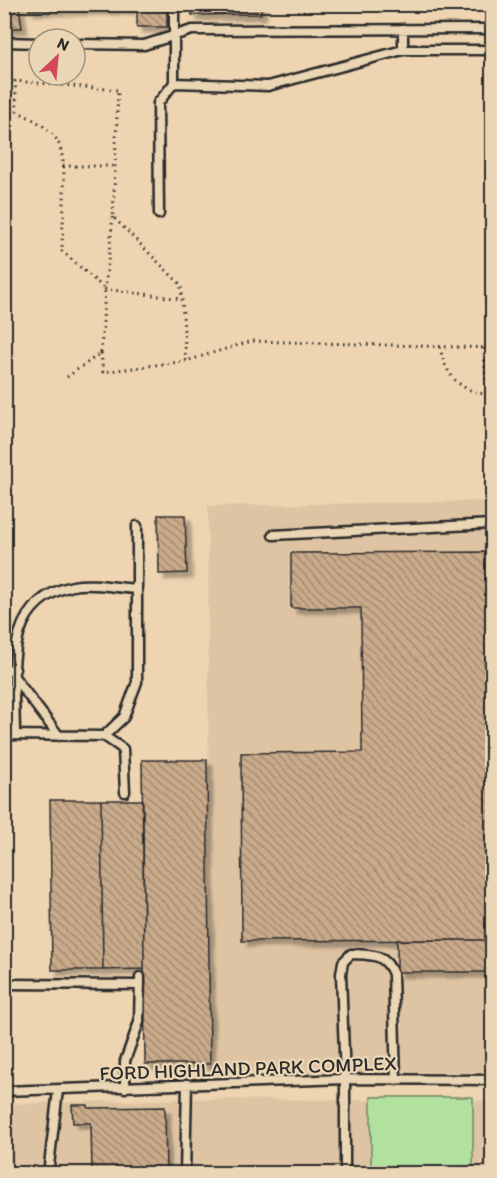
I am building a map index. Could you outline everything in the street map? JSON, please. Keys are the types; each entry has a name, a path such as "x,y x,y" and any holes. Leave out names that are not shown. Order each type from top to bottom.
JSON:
{"lane":[{"path":"159,214 158,104 174,83 174,4"},
{"path":"403,29 403,50"},
{"path":"87,44 144,45 192,30 492,29"},
{"path":"4,42 27,43"},
{"path":"174,83 268,86 403,50 492,50"},
{"path":"273,535 492,524"},
{"path":"105,736 124,717 137,682 137,526"},
{"path":"15,735 16,638 24,616 45,595 75,586 137,588"},
{"path":"4,670 15,674 59,735"},
{"path":"4,735 105,736 123,749 125,792"},
{"path":"345,1173 345,1079 341,974 343,962 351,954 377,955 389,962 393,974 396,1080"},
{"path":"4,984 140,981 139,1022 125,1061 125,1088"},
{"name":"FORD HIGHLAND PARK COMPLEX","path":"4,1091 345,1079 492,1080"},
{"path":"185,1173 187,1084"},
{"path":"48,1173 57,1090"}],"path":[{"path":"182,299 105,289 62,251 63,166 57,142 40,123 17,111 15,81 118,90 113,217 105,289 101,353 103,372 186,361 252,341 492,348"},
{"path":"63,166 115,166"},
{"path":"113,217 181,285 186,361"},
{"path":"440,347 444,369 471,392 486,394"},
{"path":"484,348 487,406"},
{"path":"67,377 101,353"}],"shaded area":[{"path":"492,501 492,1073 209,1071 208,506"},
{"path":"191,1099 492,1101 492,1173 8,1173 6,1104"}],"green space":[{"path":"371,1097 473,1097 473,1173 371,1173"}],"building":[{"path":"4,4 167,4 167,27 137,27 137,6 130,6 129,9 29,10 29,7 19,7 22,28 4,28"},
{"path":"191,4 261,4 261,14 192,15"},
{"path":"158,515 185,515 187,573 159,574"},
{"path":"492,552 492,940 242,941 241,753 362,752 361,608 291,608 291,553"},
{"path":"142,760 207,760 210,1064 145,1064"},
{"path":"50,800 101,800 103,970 52,970"},
{"path":"101,800 143,800 144,969 103,970"},
{"path":"397,940 492,940 492,972 397,972"},
{"path":"72,1105 88,1105 88,1108 165,1107 166,1174 92,1174 91,1123 73,1123"}]}
